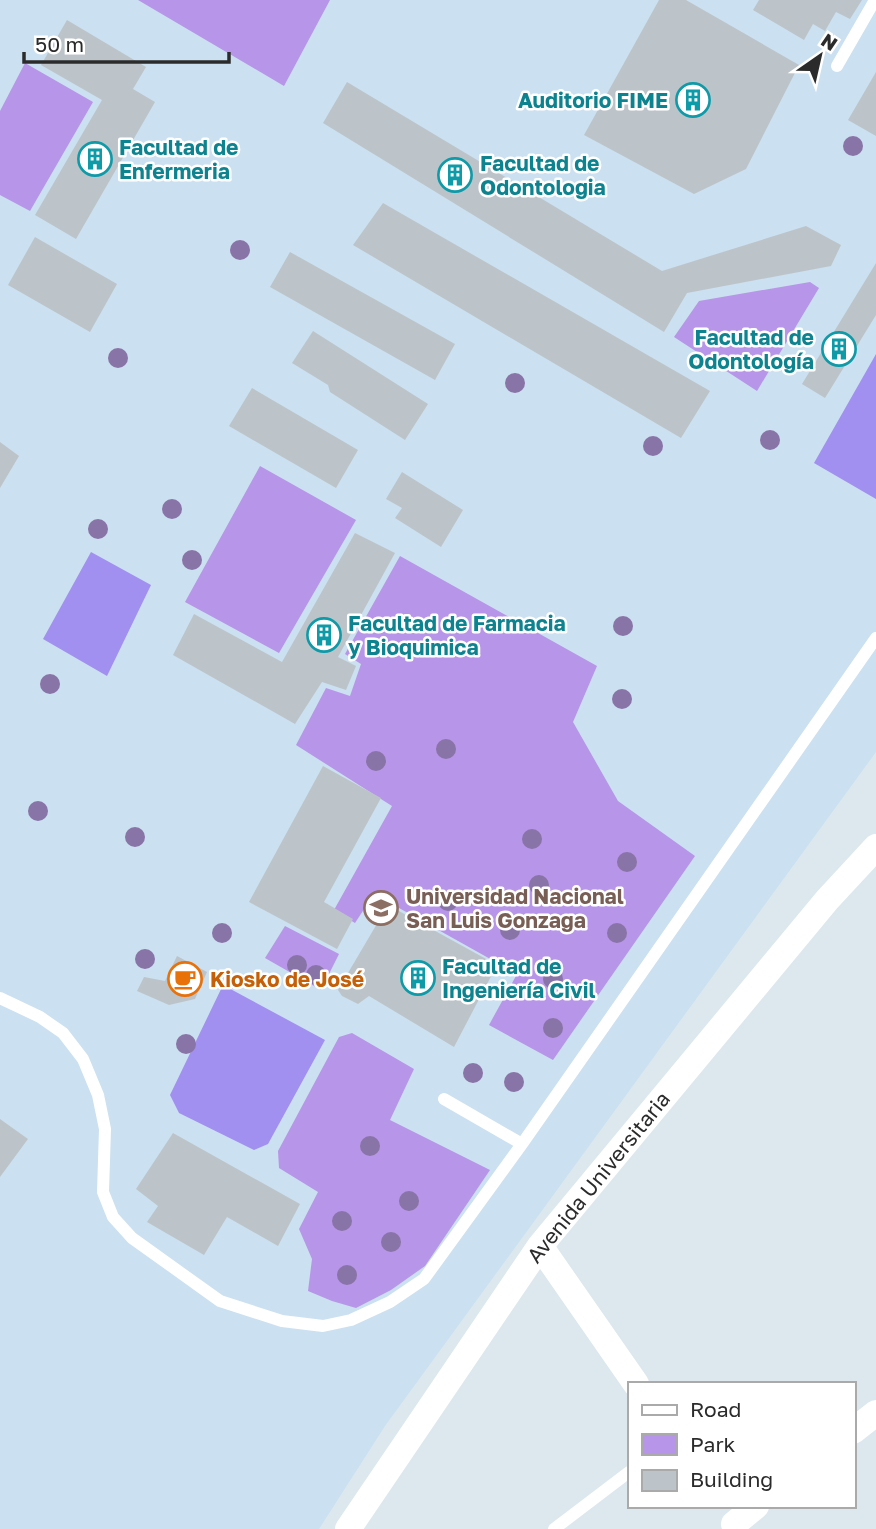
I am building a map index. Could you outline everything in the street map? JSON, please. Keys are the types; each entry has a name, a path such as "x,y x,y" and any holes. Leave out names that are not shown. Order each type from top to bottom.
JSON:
{"street":[{"name":"Avenida Universitaria","path":"348,1529 540,1246 827,900 876,847"},
{"path":"540,1246 635,1382"},
{"path":"855,1429 876,1413"},
{"path":"731,1520 752,1508"}],"lane":[{"path":"837,66 875,0"},
{"path":"0,999 40,1017 63,1033 83,1059 98,1095 105,1129 103,1192 113,1217 132,1238 220,1301 282,1321 323,1326 351,1320 390,1302 424,1279 522,1144 876,638"},
{"path":"444,1099 522,1144"},
{"path":"554,1529 628,1473"}],"shaded area":[{"name":"Universidad Nacional San Luis Gonzaga","path":"0,0 876,0 876,752 385,1426 319,1529 0,1529"},
{"path":"876,354 876,499 814,463"},
{"path":"91,552 151,585 107,676 43,639"},
{"path":"223,985 325,1040 268,1144 254,1150 179,1113 170,1095"}],"green space":[{"path":"138,0 330,0 284,86"},
{"path":"25,63 93,102 30,211 0,195 0,111"},
{"path":"810,282 819,288 757,391 674,337 699,301"},
{"path":"260,466 356,520 279,653 185,602"},
{"path":"400,556 597,666 573,722 618,801 695,856 553,1060 489,1025 517,974 374,894 355,923 334,910 392,806 296,745 326,688 350,696 361,664 345,654"},
{"path":"285,926 339,954 321,990 265,958"},
{"path":"352,1033 414,1069 390,1120 490,1170 425,1266 391,1290 356,1308 308,1291 312,1259 299,1229 318,1192 279,1168 278,1151 339,1037"}],"building":[{"name":"Auditorio FIME","path":"659,0 686,0 799,65 746,169 694,194 584,135"},
{"path":"759,0 862,0 850,19 836,12 825,31 813,24 804,40 753,10"},
{"name":"Facultad de Enfermeria","path":"67,20 146,67 133,89 155,102 76,239 35,215 102,100 41,65"},
{"path":"876,72 876,136 848,120"},
{"name":"Facultad de Odontologia","path":"347,82 662,271 806,226 841,245 831,266 687,293 664,332 323,123"},
{"name":"Facultad de Odontologia","path":"383,203 710,391 681,438 353,245"},
{"path":"35,237 117,284 90,332 8,285"},
{"path":"290,252 455,344 435,380 270,287"},
{"name":"Facultad de Odontología","path":"876,263 876,315 825,398 802,384"},
{"path":"313,331 428,404 405,440 330,392 328,385 292,363"},
{"path":"252,388 358,450 336,488 229,426"},
{"path":"0,442 19,456 0,488"},
{"path":"402,472 463,510 441,547 395,518 402,508 386,499"},
{"name":"Facultad de Farmacia y Bioquimica","path":"355,533 395,553 338,657 356,666 346,690 322,682 295,724 173,655 194,614 282,662"},
{"path":"323,766 381,798 324,902 353,919 337,949 249,902"},
{"name":"Facultad de Ingeniería Civil","path":"388,905 497,965 454,1047 369,996 358,1004 342,996 338,990"},
{"name":"Kiosko de José","path":"177,956 207,972 195,999 169,1005 137,991 144,977 165,981"},
{"path":"0,1119 28,1139 0,1177"},
{"path":"173,1133 300,1204 278,1246 227,1217 204,1255 147,1222 158,1206 136,1189"}],"place":[{"name":"Auditorio FIME","path":"693,100"},
{"name":"Facultad de Enfermeria","path":"95,159"},
{"name":"Facultad de Odontologia","path":"455,175"},
{"name":"Facultad de Odontología","path":"839,349"},
{"name":"Facultad de Farmacia y Bioquimica","path":"324,635"},
{"name":"Universidad Nacional San Luis Gonzaga","path":"381,908"},
{"name":"Facultad de Ingeniería Civil","path":"418,978"},
{"name":"Kiosko de José","path":"185,979"}]}
